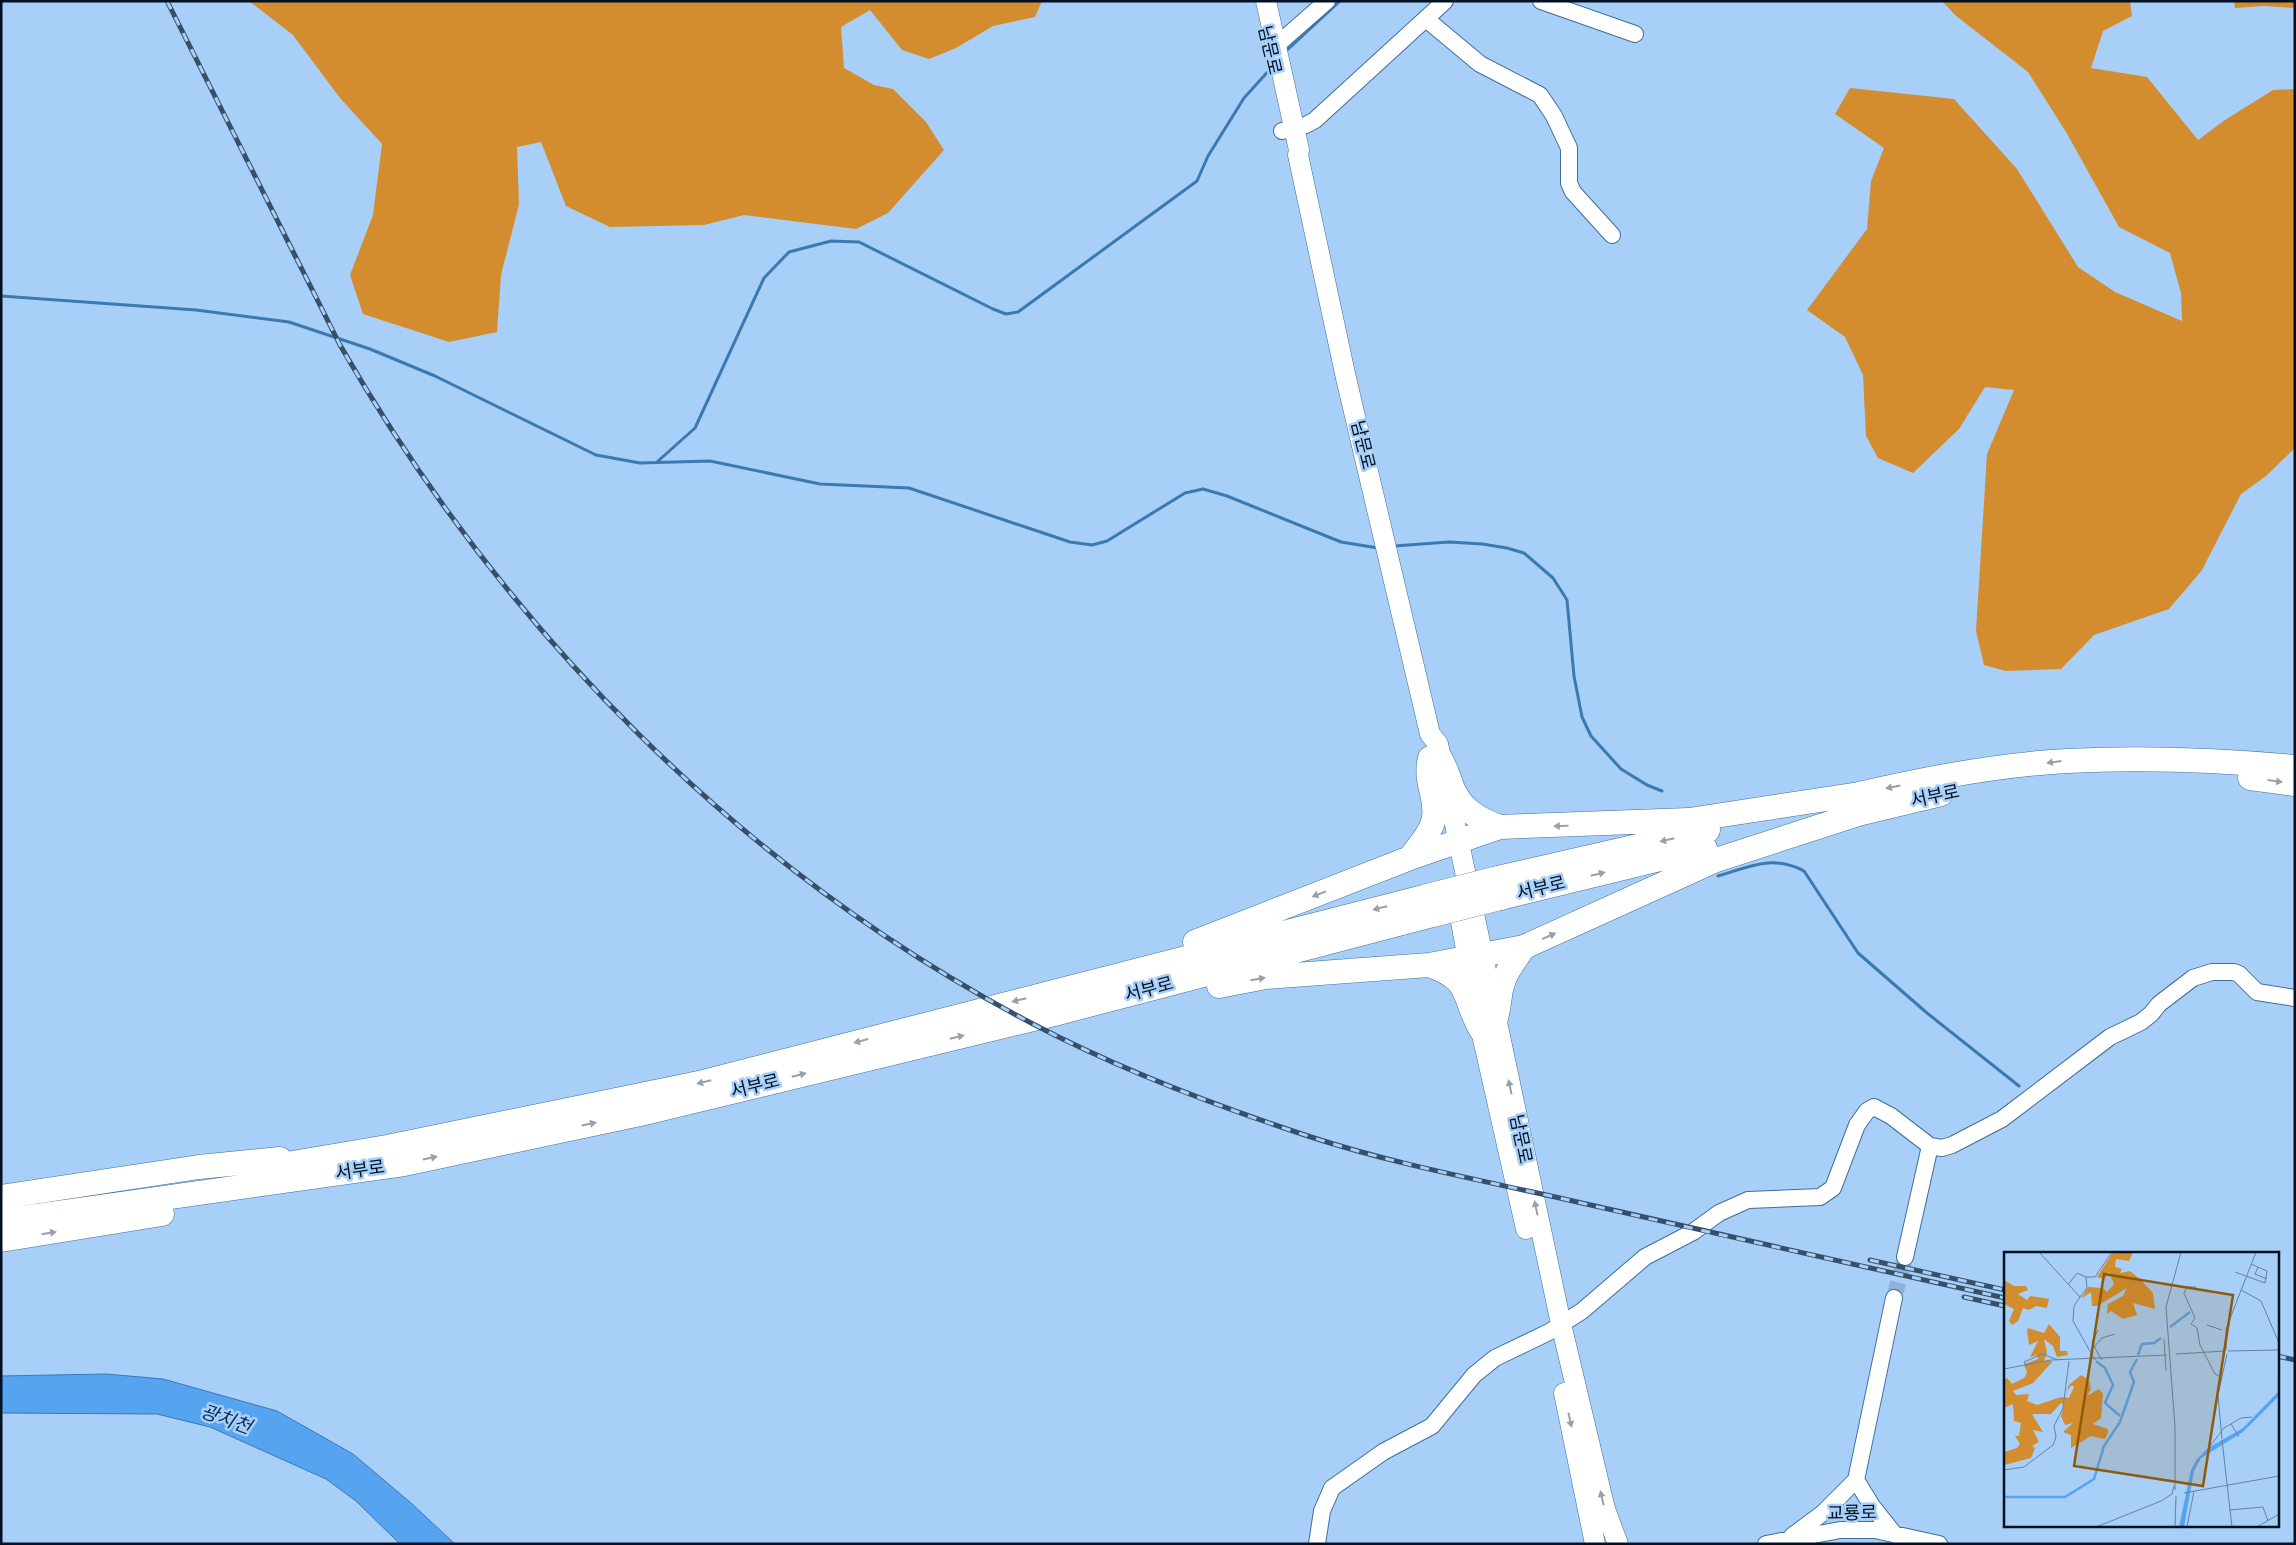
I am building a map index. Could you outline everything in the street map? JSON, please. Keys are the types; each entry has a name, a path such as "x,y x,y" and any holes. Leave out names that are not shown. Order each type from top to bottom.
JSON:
{"highway":[{"path":"1410,858 1430,829 1434,815 1427,770 1435,758 1447,770 1455,793 1466,809 1481,820 1500,827"},
{"name":"서부로","path":"1,1221 404,1164 640,1114 1051,1003 1499,888 1856,804 1973,772 2066,761 2208,759 2295,767"},
{"name":"서부로","path":"1856,804 2025,781 2105,774 2214,773 2295,784"},
{"path":"1051,1003 1201,940 1410,858 1500,827 1689,820 1856,804"},
{"path":"1051,1003 1266,977 1429,965 1524,947 1716,860 1856,804"},
{"path":"1429,965 1445,971 1457,980 1466,992 1472,1013 1488,1024 1500,1006 1501,989 1508,970 1524,947"},
{"name":"서부로","path":"1,1209 113,1193 387,1147 699,1083 1051,1003"},
{"path":"1,1197 199,1167 387,1147"},
{"path":"1,1240 225,1203 404,1164"}],"main road":[{"name":"남문로","path":"1259,1 1276,58"},
{"name":"남문로","path":"1266,1 1288,130 1299,150 1298,155 1346,378 1385,536 1430,734 1438,744 1435,758 1488,1024 1555,1328 1595,1544"},
{"name":"남문로","path":"1555,1328 1605,1509 1618,1544"}],"street":[{"path":"1276,58 1327,1"},
{"path":"1288,130 1315,120 1445,1"},
{"path":"1541,1 1635,34"},
{"path":"1426,19 1480,64 1540,96 1554,116 1569,148 1569,183 1573,192 1612,235"},
{"path":"1317,1544 1322,1511 1332,1488 1382,1452 1432,1426 1474,1375 1495,1358 1555,1328 1582,1311 1645,1256 1692,1232 1719,1213 1748,1200 1820,1198 1833,1188 1857,1125 1866,1111 1874,1108 1891,1116 1930,1146 1942,1148 1952,1145 2002,1119 2110,1037 2141,1022 2159,1004 2193,978 2212,972 2234,972 2240,974 2256,992 2295,998"},
{"path":"1905,1257 1930,1146"},
{"path":"1786,1539 1823,1513 1845,1494 1856,1480 1894,1298"},
{"path":"1856,1480 1872,1506 1896,1534"},
{"name":"교룡로","path":"1766,1544 1840,1530 1875,1530 1939,1544"}],"shaded area":[{"path":"249,1 1042,1 1035,17 993,26 956,48 929,59 902,50 870,10 841,27 844,68 874,85 893,89 926,122 944,150 888,213 856,229 744,215 704,225 610,227 566,206 541,142 517,147 519,204 501,275 497,332 449,342 363,314 350,275 373,215 382,144 340,98 293,35"},
{"path":"1942,1 2130,1 2132,16 2103,31 2091,68 2147,77 2198,140 2225,120 2273,90 2295,89 2295,448 2266,476 2241,494 2202,570 2169,609 2094,635 2061,669 2006,671 1984,665 1976,631 1987,454 2014,390 1985,387 1959,429 1913,473 1878,458 1866,436 1863,375 1845,337 1807,310 1867,229 1871,181 1884,148 1835,114 1850,88 1954,99 2017,169 2078,267 2115,292 2182,321 2181,293 2170,253 2119,227 2066,132 2028,72 1955,15"},
{"path":"2234,1 2295,1 2295,8 2263,6 2235,8"}],"water":[{"name":"광치천","path":"106,1374 163,1379 277,1411 353,1454 411,1503 455,1544 400,1544 356,1501 326,1479 210,1427 157,1414 1,1413 1,1376"}],"waterway":[{"path":"1285,52 1340,1"},
{"path":"657,462 695,428 764,278 789,252 831,241 859,242 993,309 1006,314 1018,312 1197,181 1208,156 1244,98 1273,66"},
{"path":"1,296 196,310 289,322 370,349 435,376 596,455 640,463 710,461 820,484 909,488 1070,542 1092,545 1107,541 1185,493 1203,489 1227,496 1341,542 1378,548"},
{"path":"1394,546 1449,542 1507,548 1524,553 1553,578 1567,600 1574,676 1582,717 1591,736 1621,769 1647,785 1662,791"},
{"path":"1718,876 1751,866 1771,863 1782,863 1804,871 1858,953 1927,1013 2019,1086"}],"tunnel":[{"path":"1894,1298 1905,1257"}],"railway":[{"path":"167,1 340,345 405,450 476,550 554,645 638,734 729,817 825,893 926,963 1033,1024 1135,1072 1204,1100 1275,1125 1342,1147 1437,1171 2004,1298"},
{"path":"1870,1260 2004,1290"},
{"path":"1964,1297 2004,1306"},
{"path":"2278,1356 2295,1360"}]}
